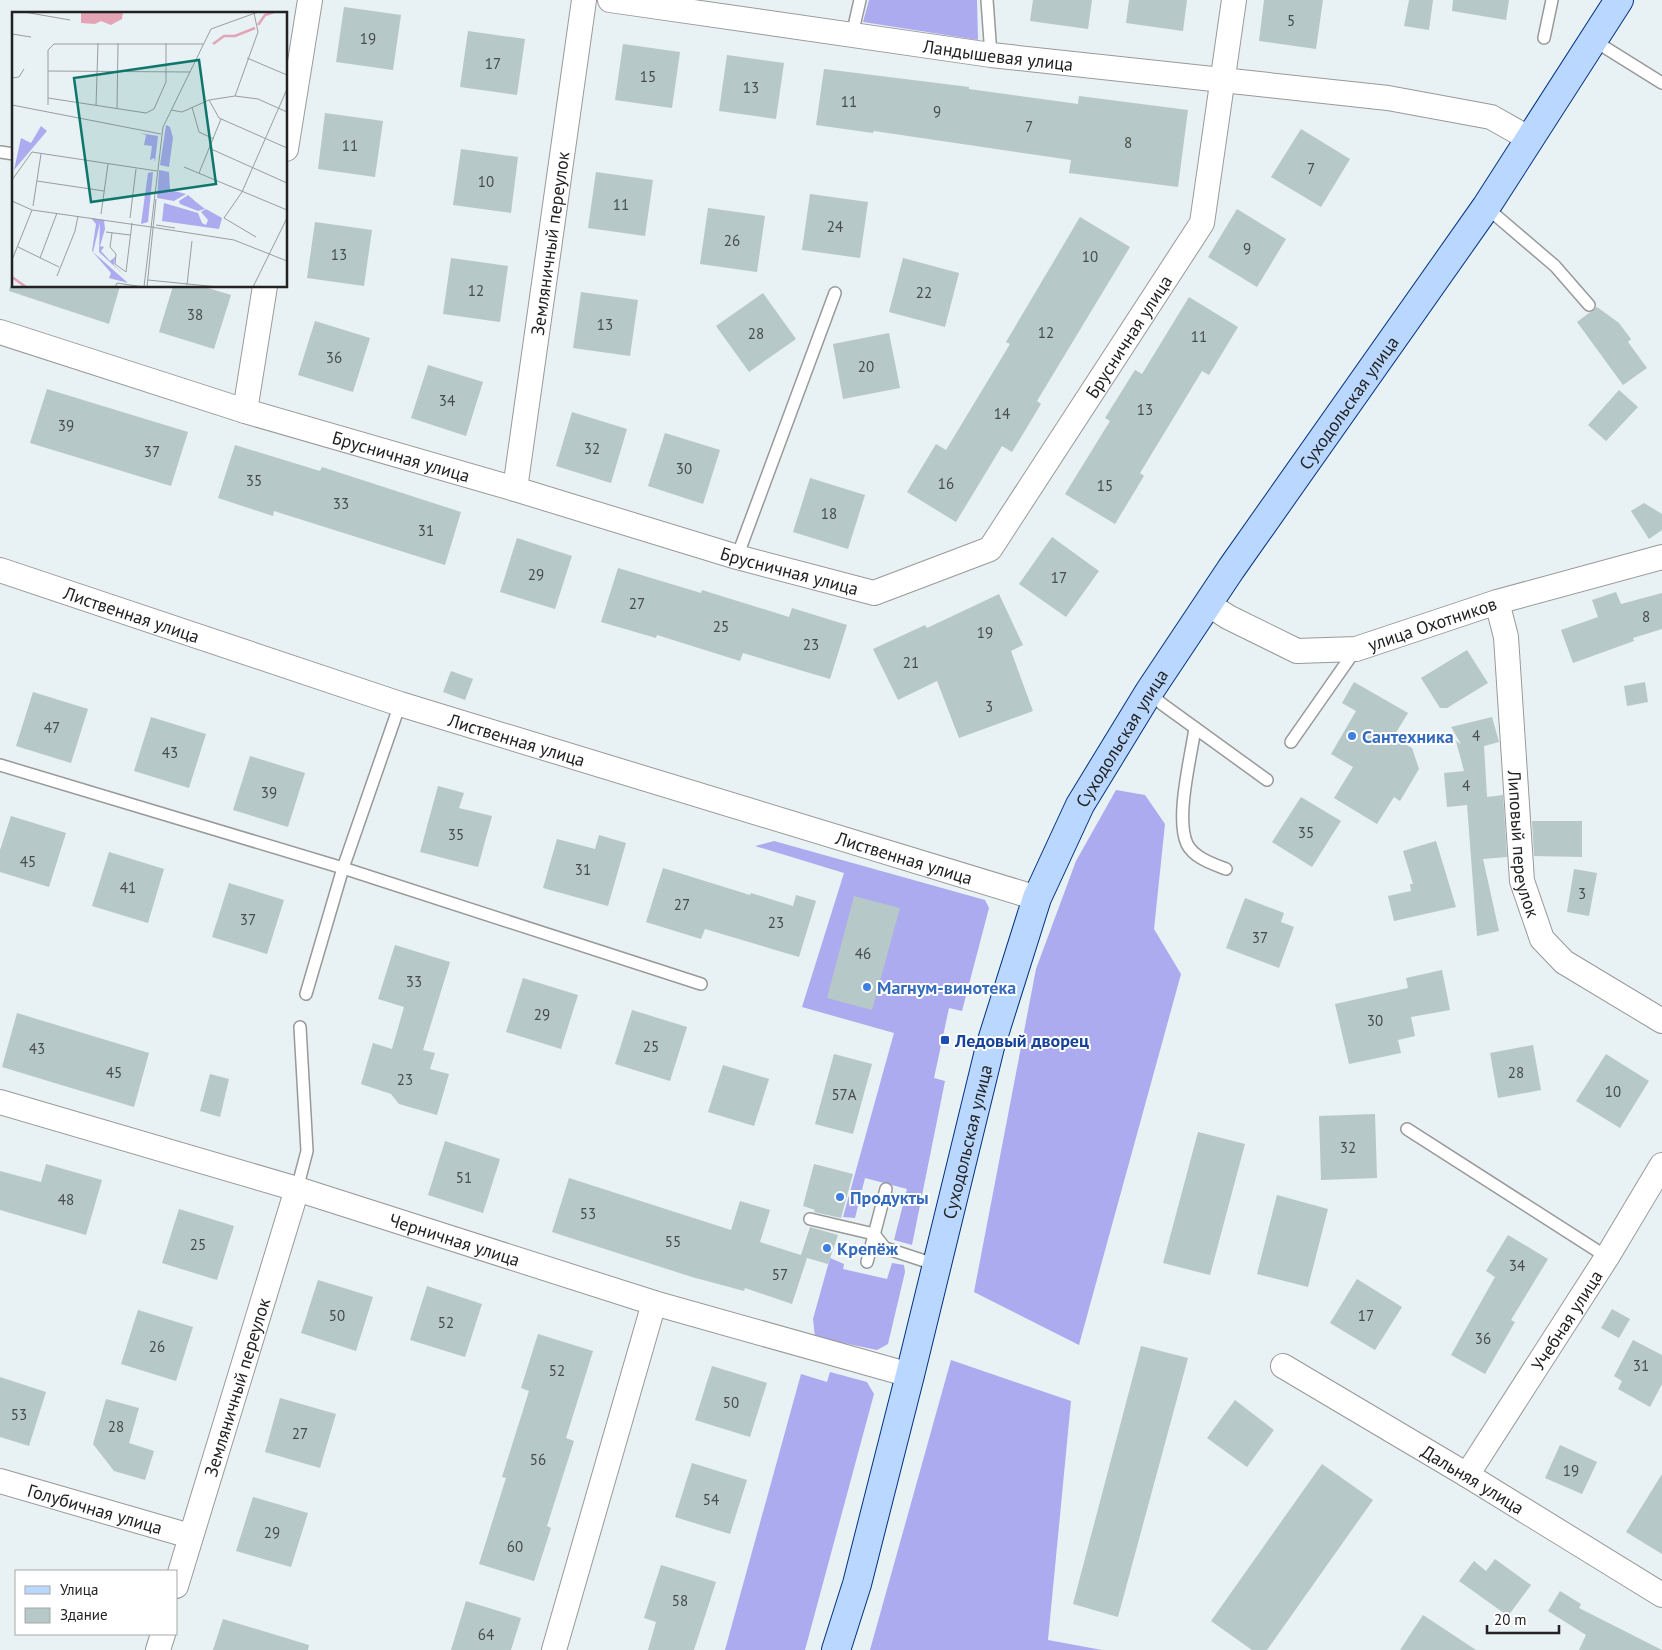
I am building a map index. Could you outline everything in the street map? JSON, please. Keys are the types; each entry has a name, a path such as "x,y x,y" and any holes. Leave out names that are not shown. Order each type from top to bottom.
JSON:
{"main road":[{"name":"Суходольская улица","path":"836,1650 857,1584 990,1047 1037,898 1080,805 1149,692 1208,604 1486,206 1591,39 1618,0"},
{"name":"Суходольская улица","path":"852,1650 856,1624 857,1584"}],"street":[{"path":"288,137 310,0"},
{"name":"Земляничный переулок","path":"515,489 584,0"},
{"name":"Ландышевая улица","path":"610,0 991,55 1388,98 1491,117 1530,138"},
{"name":"Брусничная улица","path":"0,332 245,411 515,489 737,557 874,593 990,550 1202,223 1234,0"},
{"path":"245,411 265,288"},
{"name":"улица Охотников","path":"1208,604 1228,617 1297,650 1356,649 1497,602 1662,557"},
{"name":"Лиственная улица","path":"0,570 400,704 1037,898"},
{"name":"Липовый переулок","path":"1497,602 1506,637 1522,882 1542,939 1564,962 1662,1020"},
{"name":"Черничная улица","path":"0,1102 297,1189 654,1303 910,1375"},
{"name":"Учебная улица","path":"1467,1475 1660,1173"},
{"name":"Земляничный переулок","path":"178,1579 297,1189"},
{"path":"554,1650 654,1303"},
{"name":"Дальняя улица","path":"1283,1366 1467,1475 1662,1595"},
{"name":"Голубичная улица","path":"0,1481 190,1536"},
{"path":"158,1650 163,1635"}],"lane":[{"path":"852,35 860,0"},
{"path":"987,0 991,55"},
{"path":"1544,38 1552,0"},
{"path":"1591,39 1662,83"},
{"path":"1486,206 1555,266 1589,305"},
{"path":"737,557 835,293"},
{"path":"1291,742 1356,649"},
{"path":"1149,692 1267,780"},
{"path":"306,994 343,868 400,704"},
{"path":"1195,728 1182,815 1188,844 1201,858 1226,870"},
{"path":"0,765 343,868 701,984"},
{"path":"297,1189 307,1151 300,1027"},
{"path":"1407,1129 1607,1257"},
{"path":"867,1262 886,1189"},
{"path":"810,1219 874,1234 885,1248 937,1265"}],"shaded area":[{"path":"869,0 977,0 978,40 863,22"},
{"path":"1116,790 1145,795 1165,824 1154,929 1181,974 1079,1345 974,1292 1036,969 1076,861"},
{"path":"774,841 985,900 989,908 962,1011 949,1008 934,1078 945,1081 912,1245 894,1240 907,1189 865,1178 855,1218 843,1217 894,1033 802,1007 844,873 755,846"},
{"path":"830,1258 844,1264 843,1269 887,1279 892,1263 904,1265 905,1272 888,1344 877,1350 815,1337 813,1319"},
{"path":"951,1360 1071,1401 1048,1640 1102,1650 870,1650"},
{"path":"830,1372 867,1382 874,1394 805,1650 725,1650 801,1374 827,1382"}],"building":[{"path":"1033,0 1092,0 1088,29 1030,21"},
{"path":"1129,0 1187,0 1183,31 1126,23"},
{"path":"1264,0 1323,0 1316,49 1259,41"},
{"path":"1409,0 1433,0 1429,30 1404,26"},
{"path":"1453,0 1509,0 1506,20 1452,11"},
{"path":"344,7 401,15 393,70 336,62"},
{"path":"468,31 525,39 517,95 460,87"},
{"path":"623,44 680,52 672,108 615,100"},
{"path":"727,55 784,63 776,119 719,111"},
{"path":"824,69 969,87 969,89 1078,104 1079,96 1188,110 1178,187 1069,173 1071,160 874,131 873,133 816,125"},
{"path":"325,113 383,121 375,177 318,169"},
{"path":"1301,129 1350,159 1321,207 1271,177"},
{"path":"461,149 518,157 511,213 453,205"},
{"path":"596,172 653,180 645,236 588,228"},
{"path":"810,194 868,202 860,258 802,250"},
{"path":"708,208 765,216 757,272 700,264"},
{"path":"1237,209 1286,239 1257,287 1208,257"},
{"path":"1080,217 1130,247 1037,401 1041,404 1012,452 1002,446 956,522 907,492 936,444 946,450 1010,344 1006,342"},
{"path":"315,222 372,230 364,286 307,278"},
{"path":"451,258 508,266 500,322 443,314"},
{"path":"903,258 959,273 945,327 889,312"},
{"path":"10,286 12,288 119,288 109,324 9,291"},
{"path":"172,288 208,288 231,295 214,349 159,332"},
{"path":"581,292 638,300 630,356 573,348"},
{"path":"763,293 796,339 749,372 716,326"},
{"path":"1189,297 1238,327 1209,375 1202,371 1140,473 1144,476 1115,524 1065,494 1110,421 1105,418 1135,370 1142,374"},
{"path":"1597,307 1619,323 1631,339 1628,342 1647,368 1623,385 1577,322"},
{"path":"315,321 370,338 353,392 298,375"},
{"path":"889,333 900,388 843,399 833,344"},
{"path":"428,365 483,382 466,436 411,418"},
{"path":"47,389 188,432 171,486 30,443"},
{"path":"1619,390 1638,407 1606,441 1588,425"},
{"path":"572,412 627,429 611,483 556,466"},
{"path":"665,433 720,450 703,504 648,486"},
{"path":"235,445 320,471 322,467 461,512 445,565 274,511 273,516 218,498"},
{"path":"810,478 865,495 848,549 793,532"},
{"path":"1644,503 1662,514 1662,530 1649,539 1631,511"},
{"path":"1052,537 1099,571 1066,617 1019,584"},
{"path":"517,538 572,556 555,609 500,592"},
{"path":"618,568 701,593 702,590 789,617 792,608 847,625 830,679 743,653 740,661 657,635 656,638 601,622"},
{"path":"1616,592 1621,604 1662,593 1662,629 1633,638 1634,641 1573,663 1561,630 1598,617 1592,600"},
{"path":"999,594 1023,645 1011,651 1033,711 959,738 937,681 898,700 873,649 925,625 927,628"},
{"path":"1467,650 1488,683 1447,708 1440,708 1421,678"},
{"path":"451,671 473,679 465,700 443,692"},
{"path":"1354,682 1408,713 1389,744 1400,741 1412,748 1419,769 1400,801 1394,797 1377,824 1334,798 1353,767 1331,754 1356,711 1342,703"},
{"path":"1645,682 1648,702 1627,706 1624,686"},
{"path":"33,692 88,709 71,763 16,746"},
{"path":"151,717 206,734 189,788 134,771"},
{"path":"1492,717 1499,742 1484,746 1487,797 1503,795 1507,857 1483,859 1499,931 1477,936 1467,805 1447,807 1444,773 1464,771 1456,741 1461,744 1451,727"},
{"path":"250,756 305,773 288,827 233,810"},
{"path":"438,786 464,793 459,808 492,816 478,867 420,852"},
{"path":"1301,797 1341,821 1312,867 1272,842"},
{"path":"11,816 66,833 49,887 0,872 0,850"},
{"path":"1532,821 1582,821 1582,857 1534,856"},
{"path":"599,835 626,843 608,906 543,888 557,839 595,849"},
{"path":"1436,841 1456,907 1394,921 1388,896 1411,891 1410,884 1413,884 1403,851"},
{"path":"109,852 164,869 148,923 92,906"},
{"path":"663,868 750,895 751,893 793,906 796,895 816,901 799,957 705,929 701,939 646,922"},
{"path":"1574,869 1597,873 1589,916 1567,912"},
{"path":"229,883 284,900 267,954 212,937"},
{"path":"854,896 900,908 872,1010 827,998"},
{"path":"1245,898 1284,913 1281,922 1294,927 1279,968 1226,948"},
{"path":"395,945 450,962 423,1050 435,1053 430,1069 449,1074 437,1115 399,1104 391,1094 361,1084 373,1043 392,1049 404,1007 378,999"},
{"path":"1442,970 1450,1010 1411,1017 1415,1036 1398,1040 1401,1053 1349,1064 1335,1004 1408,988 1406,978"},
{"path":"523,978 578,995 561,1049 506,1032"},
{"path":"632,1010 687,1027 670,1081 615,1064"},
{"path":"17,1013 149,1053 134,1107 2,1067"},
{"path":"1533,1045 1541,1090 1498,1098 1490,1053"},
{"path":"834,1054 872,1064 853,1134 815,1124"},
{"path":"1606,1054 1649,1081 1620,1128 1576,1101"},
{"path":"723,1065 769,1079 754,1126 708,1112"},
{"path":"210,1074 229,1079 220,1117 200,1111"},
{"path":"1375,1114 1377,1178 1321,1180 1319,1116"},
{"path":"1198,1132 1245,1144 1210,1275 1163,1263"},
{"path":"445,1141 500,1159 483,1213 428,1195"},
{"path":"46,1164 102,1180 86,1235 0,1210 0,1171 41,1182"},
{"path":"814,1164 853,1174 841,1218 814,1212 815,1210 803,1206"},
{"path":"569,1178 731,1230 740,1201 770,1210 760,1242 801,1255 810,1227 838,1235 828,1264 807,1258 792,1304 745,1288 744,1291 692,1277 552,1232"},
{"path":"1277,1195 1328,1209 1308,1287 1257,1274"},
{"path":"179,1209 234,1226 217,1280 162,1263"},
{"path":"1508,1235 1548,1259 1511,1320 1515,1322 1485,1374 1451,1355 1495,1277 1486,1271"},
{"path":"1357,1279 1402,1307 1375,1350 1330,1323"},
{"path":"318,1280 373,1297 356,1351 301,1333"},
{"path":"427,1286 482,1304 465,1357 410,1340"},
{"path":"1612,1309 1630,1319 1619,1338 1601,1328"},
{"path":"138,1310 193,1327 176,1381 121,1364"},
{"path":"538,1334 593,1351 566,1438 574,1441 547,1526 551,1528 534,1581 479,1564 506,1478 502,1477 529,1391 521,1388"},
{"path":"1633,1340 1662,1355 1662,1384 1650,1407 1618,1389 1622,1381 1614,1376"},
{"path":"1141,1346 1188,1358 1118,1617 1073,1604"},
{"path":"712,1366 767,1383 750,1437 695,1420"},
{"path":"0,1377 46,1392 29,1446 0,1437"},
{"path":"280,1398 336,1414 320,1468 265,1452"},
{"path":"106,1399 139,1408 129,1443 154,1451 145,1480 114,1471 93,1444"},
{"path":"1235,1400 1274,1430 1247,1467 1207,1438"},
{"path":"1560,1445 1597,1462 1582,1494 1545,1478"},
{"path":"692,1463 747,1480 730,1534 675,1517"},
{"path":"1322,1464 1373,1500 1267,1650 1252,1650 1211,1621"},
{"path":"1662,1474 1662,1554 1626,1532"},
{"path":"253,1497 308,1513 291,1567 236,1551"},
{"path":"1495,1559 1531,1585 1508,1616 1459,1581 1474,1561 1486,1571"},
{"path":"661,1565 716,1582 694,1650 648,1650 656,1622 644,1618"},
{"path":"1560,1591 1581,1604 1579,1608 1662,1650 1579,1650 1586,1635 1548,1611"},
{"path":"466,1601 521,1618 511,1650 451,1650"},
{"path":"1423,1615 1476,1650 1400,1650"},
{"path":"223,1619 309,1645 308,1650 213,1650"}],"place":[{"name":"Сантехника","path":"1352,736"},
{"name":"Магнум-винотека","path":"867,987"},
{"name":"Ледовый дворец","path":"945,1040"},
{"name":"Продукты","path":"840,1197"},
{"name":"Крепёж","path":"827,1248"}]}
